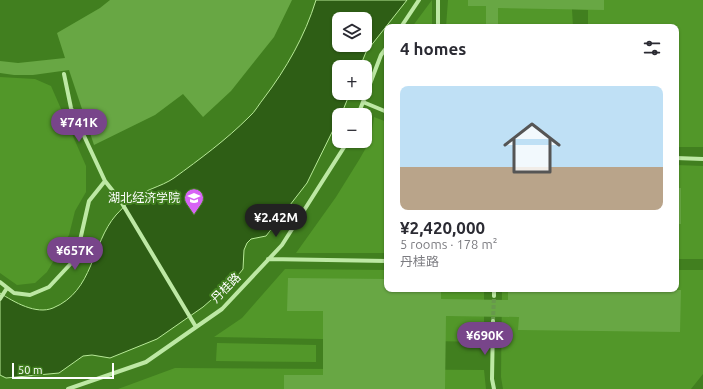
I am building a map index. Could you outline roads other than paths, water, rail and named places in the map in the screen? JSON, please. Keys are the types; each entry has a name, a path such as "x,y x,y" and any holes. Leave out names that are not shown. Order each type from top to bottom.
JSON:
{"street":[{"path":"403,24 420,0"},
{"path":"438,0 438,24"},
{"path":"361,108 381,55 384,51"},
{"path":"64,74 71,108 105,181 120,200 196,327"},
{"path":"363,102 384,111"},
{"name":"丹桂路","path":"68,389 146,362 222,308 282,245 344,148"},
{"path":"679,158 703,158"},
{"path":"0,282 6,290 14,293 30,294 49,287 76,258 89,201 105,181"},
{"path":"268,259 384,261"},
{"path":"0,299 6,290"},
{"path":"493,320 492,379 494,389"}],"tunnel":[{"path":"493,321 494,296"}],"place":[{"name":"湖北经济学院","path":"194,215"}]}
